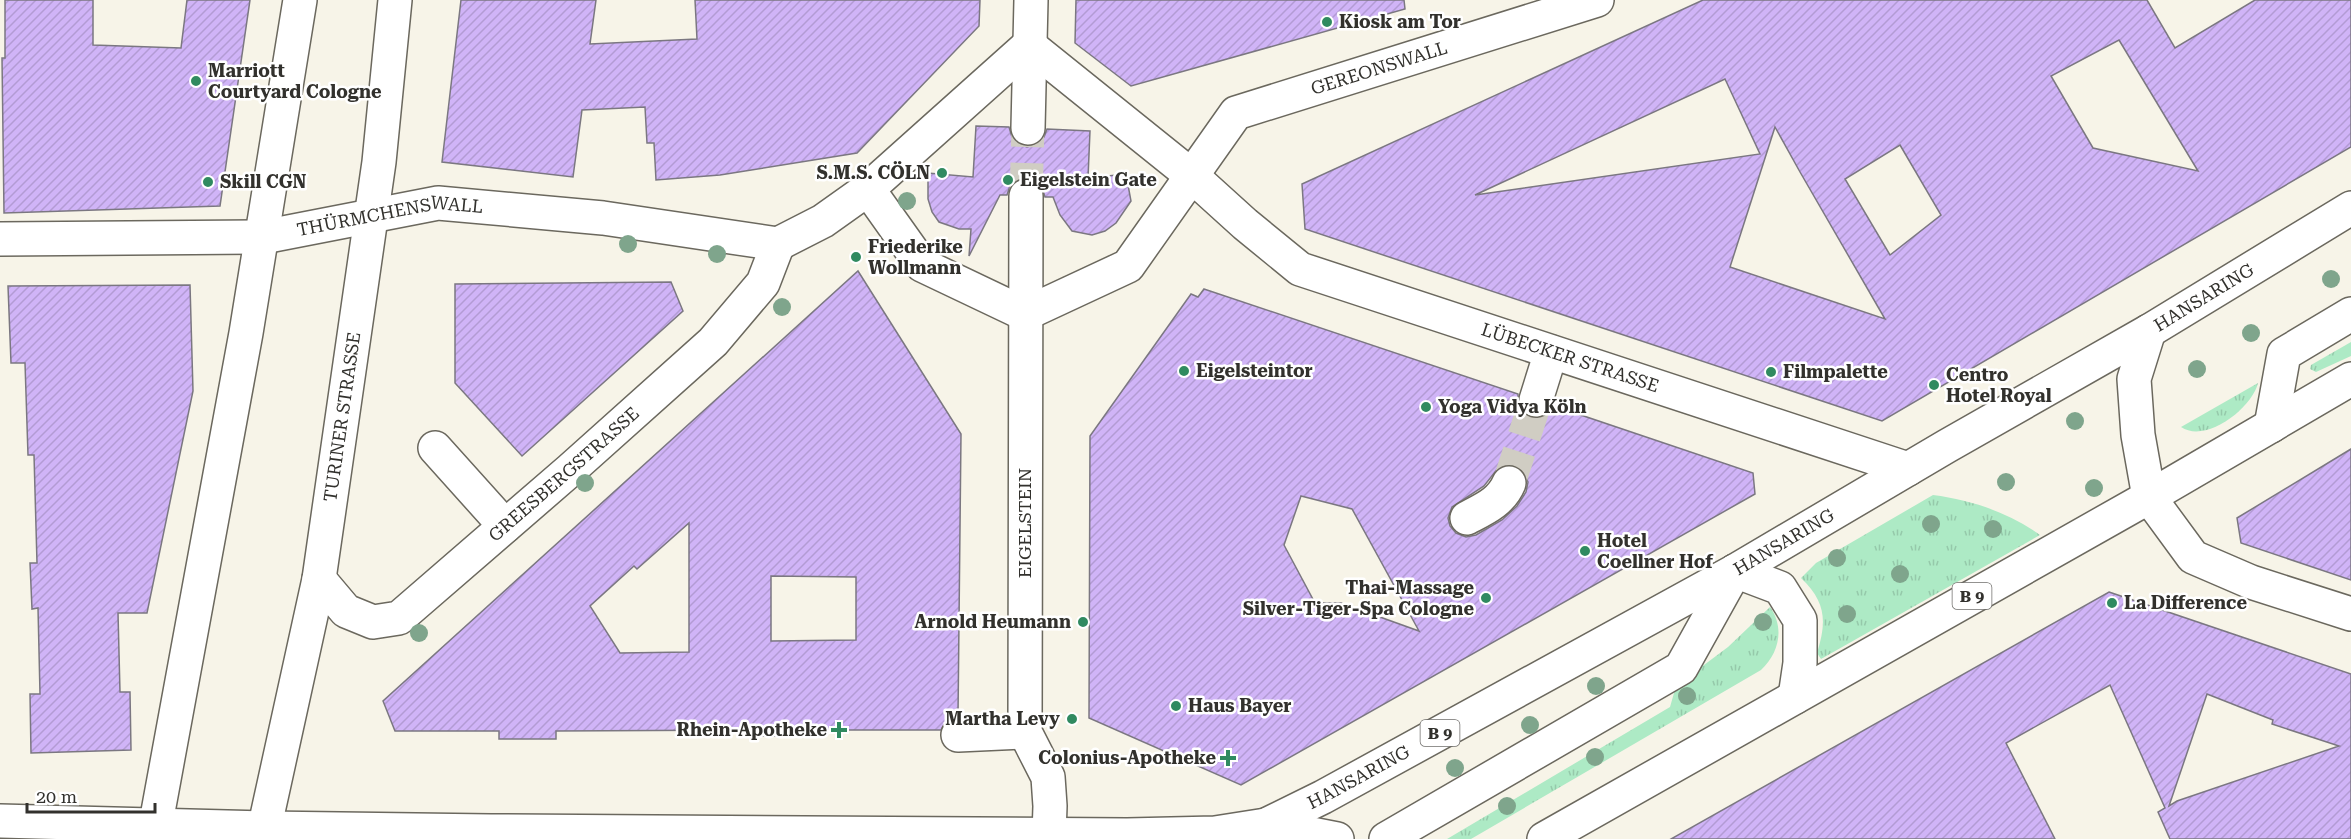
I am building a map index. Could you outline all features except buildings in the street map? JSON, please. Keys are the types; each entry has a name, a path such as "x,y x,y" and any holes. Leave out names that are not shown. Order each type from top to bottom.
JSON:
{"main road":[{"path":"0,810 0,820 154,832 263,237 300,0"},
{"name":"TURINER STRASSE","path":"263,833 318,579 379,162 395,0"},
{"path":"1028,128 1031,0"},
{"name":"GEREONSWALL","path":"1192,176 1236,113 1597,0"},
{"path":"868,189 922,266 1024,314 1128,266 1192,176 1029,45"},
{"path":"778,244 823,221 868,189 1029,45"},
{"name":"LÜBECKER STRASSE","path":"1192,176 1300,269 1908,469"},
{"name":"EIGELSTEIN","path":"1026,196 1009,738 1048,777 1049,835"},
{"name":"THÜRMCHENSWALL","path":"0,239 263,237 438,203 603,218 778,244"},
{"name":"HANSARING","path":"1131,837 1215,833 1266,825 1323,797 1735,571 2149,331 2351,208"},
{"name":"GREESBERGSTRASSE","path":"318,579 346,611 374,622 399,618 713,342 763,283 778,244"},
{"path":"2271,426 2284,354 2351,314"},
{"path":"2149,331 2134,379 2138,435 2149,497 2193,557 2251,582 2351,614"},
{"path":"1536,400 1551,351"},
{"name":"B 9","path":"1544,839 2149,497 2351,379"},
{"path":"435,448 505,526"},
{"path":"1467,518 1496,502 1509,483"},
{"path":"1386,839 1681,668 1735,571 1780,588 1800,620 1800,663 1795,696"},
{"path":"958,735 1009,738"},
{"path":"1266,825 1337,839"},
{"name":"B 9","path":"154,832 1131,837"}],"green space":[{"path":"2351,342 2351,356 2316,372 2310,369 2311,365"},
{"path":"2258,383 2247,403 2227,421 2203,431 2191,431 2181,427"},
{"path":"1933,495 1989,508 2040,535 1821,659 1817,653 1822,631 1822,612 1815,595 1801,578 1816,563"},
{"path":"1770,607 1777,623 1778,640 1772,656 1761,670 1471,839 1447,839 1670,707 1676,686 1728,647"}],"tunnel":[{"path":"1026,196 1028,128"},
{"path":"1509,483 1536,400"}],"place":[{"name":"Kiosk am Tor","path":"1327,22"},
{"name":"Marriott Courtyard Cologne","path":"196,81"},
{"name":"S.M.S. CÖLN","path":"942,173"},
{"name":"Eigelstein Gate","path":"1008,180"},
{"name":"Skill CGN","path":"208,182"},
{"name":"Friederike Wollmann","path":"856,257"},
{"name":"Eigelsteintor","path":"1184,371"},
{"name":"Filmpalette","path":"1771,372"},
{"name":"Centro Hotel Royal","path":"1934,385"},
{"name":"Yoga Vidya Köln","path":"1426,407"},
{"name":"Hotel Coellner Hof","path":"1585,551"},
{"name":"Thai-Massage Silver-Tiger-Spa Cologne","path":"1486,598"},
{"name":"La Difference","path":"2112,603"},
{"name":"Arnold Heumann","path":"1083,622"},
{"name":"Haus Bayer","path":"1176,706"},
{"name":"Martha Levy","path":"1072,719"},
{"name":"Rhein-Apotheke","path":"839,730"},
{"name":"Colonius-Apotheke","path":"1228,758"}]}
